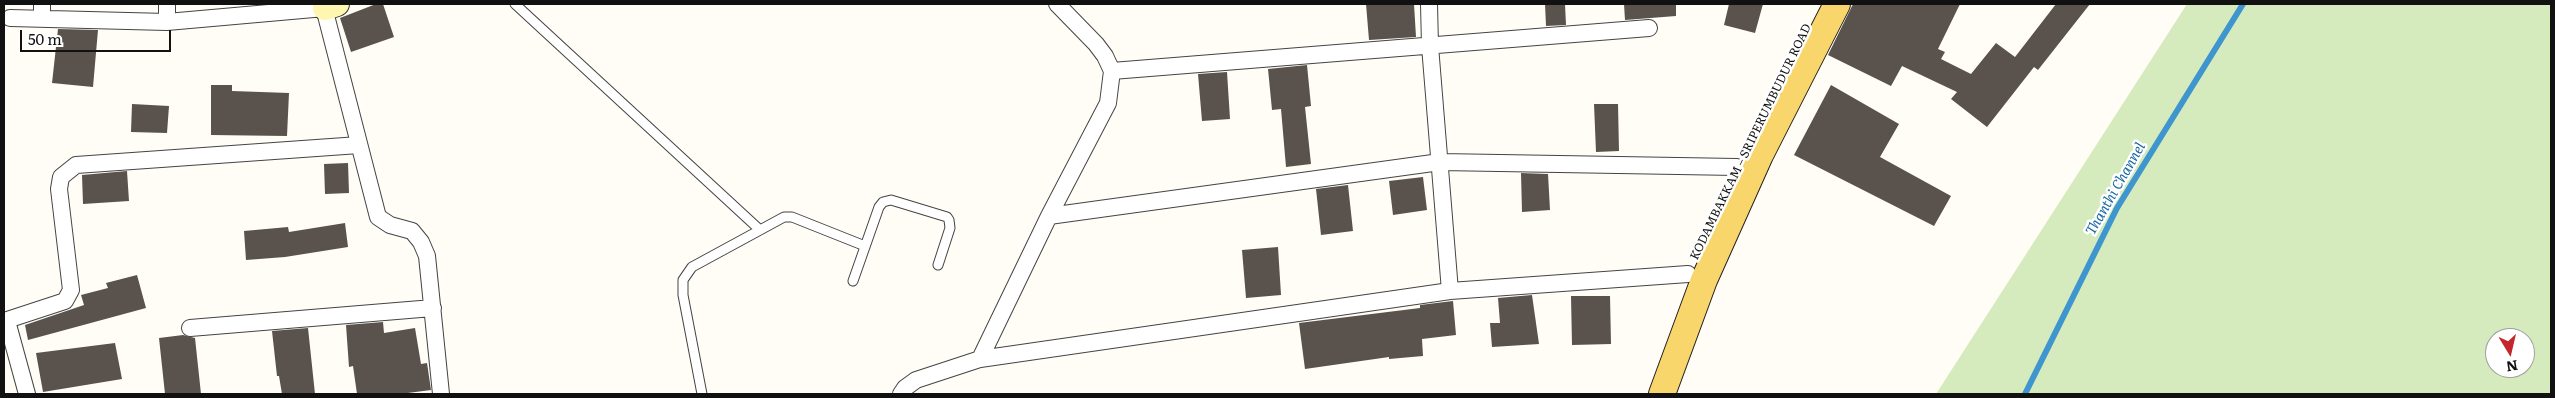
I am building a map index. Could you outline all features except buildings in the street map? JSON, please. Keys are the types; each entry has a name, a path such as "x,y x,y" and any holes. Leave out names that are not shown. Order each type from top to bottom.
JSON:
{"main road":[{"name":"KODAMBAKKAM – SRIPERUMBUDUR ROAD","path":"1646,394 1688,274 1736,167 1818,4"},
{"name":"KODAMBAKKAM – SRIPERUMBUDUR ROAD","path":"1662,394 1708,271 1760,155 1837,4"}],"street":[{"path":"167,4 167,22"},
{"path":"980,359 1049,216 1108,103 1112,72 1096,44 1057,4"},
{"path":"1429,4 1430,46 1450,291"},
{"path":"10,18 42,11 167,22 328,5 359,145 378,217 390,225 412,231 421,242 427,256 441,394"},
{"path":"1112,72 1650,28"},
{"path":"27,394 6,321 65,301 71,290 59,190 61,177 76,165 359,145"},
{"path":"1049,216 1440,162 1736,167"},
{"path":"901,394 905,388 916,380 980,359 1450,291 1688,274"},
{"path":"190,328 432,308"}],"lane":[{"path":"515,4 760,230"},
{"path":"853,281 878,207 883,202 896,200 949,220 950,228 938,265"},
{"path":"702,394 683,295 683,280 692,267 776,220 792,217 865,246"}],"green space":[{"path":"2187,4 2551,4 2551,394 1936,394"}],"waterway":[{"name":"Thanthi Channel","path":"2025,394 2117,208 2243,4"}]}
